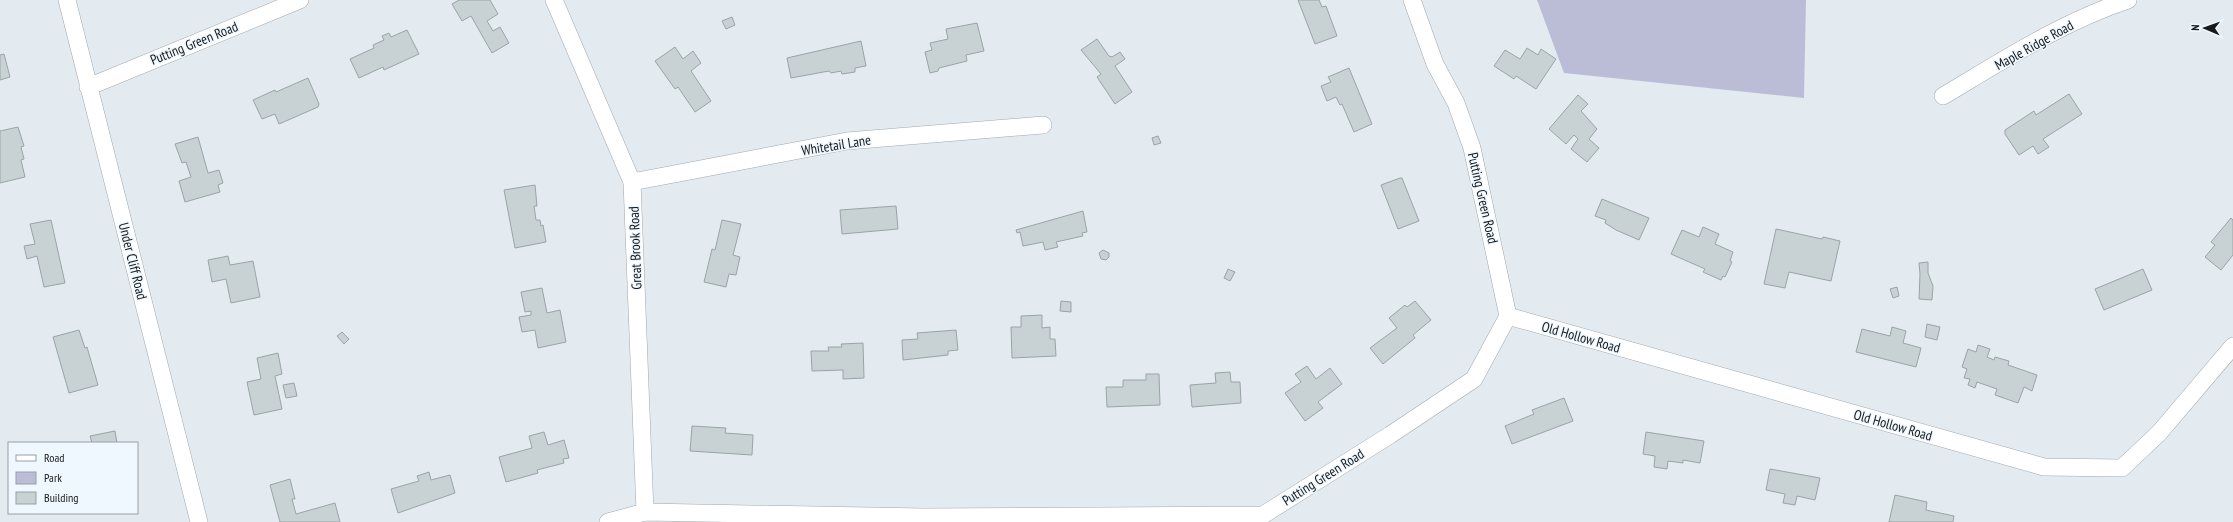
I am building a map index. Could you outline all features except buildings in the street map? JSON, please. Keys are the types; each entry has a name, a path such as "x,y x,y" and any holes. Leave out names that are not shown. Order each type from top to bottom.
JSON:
{"street":[{"name":"Under Cliff Road","path":"67,0 199,522"},
{"name":"Putting Green Road","path":"88,86 300,0"},
{"name":"Great Brook Road","path":"554,0 632,182 645,512"},
{"name":"Putting Green Road","path":"608,522 645,512 923,517 1263,515 1390,435 1474,379 1508,316 1472,148 1456,103 1435,64 1412,0"},
{"name":"Maple Ridge Road","path":"1943,96 2060,29 2094,12 2128,0"},
{"name":"Whitetail Lane","path":"632,182 848,141 1043,125"},
{"name":"Old Hollow Road","path":"1508,316 2044,467 2122,468 2159,432 2233,346"}],"green space":[{"path":"1537,0 1806,0 1804,98 1564,73"}]}
